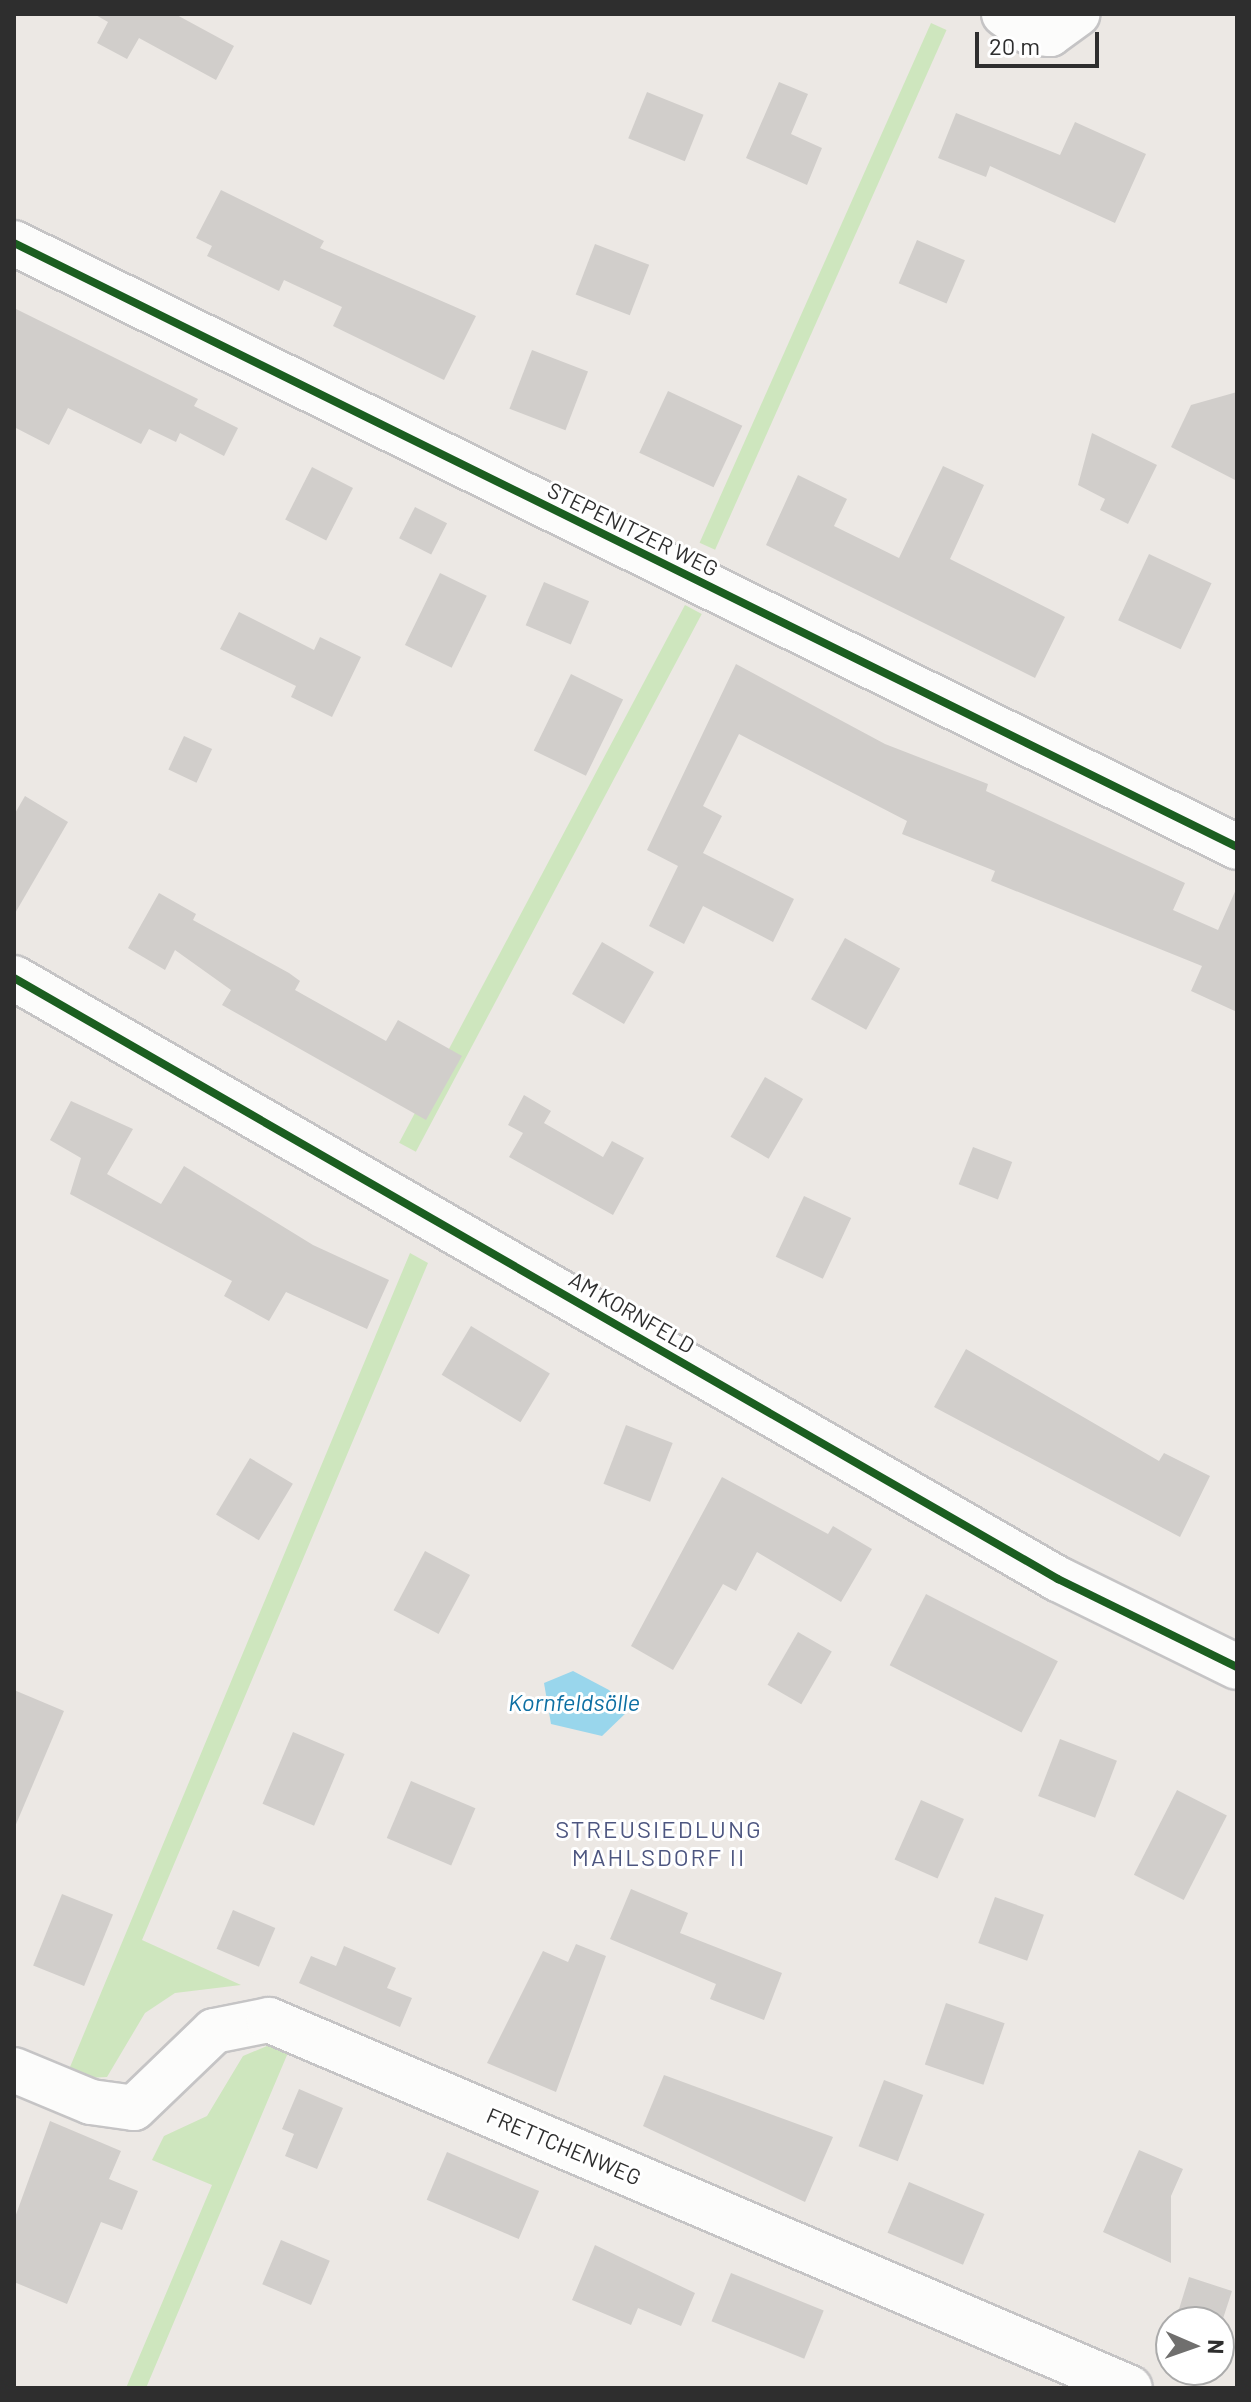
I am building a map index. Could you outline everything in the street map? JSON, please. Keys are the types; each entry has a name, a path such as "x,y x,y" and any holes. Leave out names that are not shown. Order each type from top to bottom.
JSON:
{"street":[{"path":"1004,14 1030,32 1050,34 1078,14"},
{"name":"STEPENITZER WEG","path":"14,243 1237,847"},
{"name":"AM KORNFELD","path":"14,978 1058,1579 1237,1667"},
{"name":"FRETTCHENWEG","path":"14,2070 91,2102 134,2108 214,2031 269,2020 1130,2388"}],"green space":[{"path":"931,23 947,30 715,550 700,543"},
{"path":"685,605 702,614 416,1152 399,1143"},
{"path":"410,1253 428,1263 142,1940 241,1985 175,1993 145,2013 107,2077 65,2079"},
{"path":"267,2046 290,2048 146,2388 126,2388 212,2185 152,2160 164,2136 207,2116 243,2056"}],"water":[{"name":"Kornfeldsölle","path":"573,1671 609,1690 628,1711 602,1736 551,1724 544,1683"}],"building":[{"path":"94,14 175,14 234,46 216,80 139,38 127,59 97,43 108,22"},
{"path":"779,82 808,94 791,134 822,148 807,185 746,158"},
{"path":"647,92 704,115 685,161 628,138"},
{"path":"956,113 1060,155 1075,122 1146,154 1115,223 990,166 986,177 938,158"},
{"path":"221,190 324,241 320,248 476,316 444,380 333,326 342,307 284,280 279,291 207,256 212,246 196,238"},
{"path":"917,240 965,260 947,304 899,283"},
{"path":"595,244 649,265 630,315 576,294"},
{"path":"14,308 198,399 194,406 238,428 224,456 180,433 176,442 149,429 141,444 68,408 49,445 14,427"},
{"path":"532,350 588,372 565,430 509,409"},
{"path":"668,391 742,426 714,487 639,453"},
{"path":"1237,392 1237,481 1171,447 1191,405"},
{"path":"1092,433 1157,465 1128,524 1100,510 1105,499 1078,485"},
{"path":"943,466 984,485 950,559 1065,617 1035,678 766,545 798,475 847,499 834,526 899,558"},
{"path":"312,467 353,488 326,540 285,520"},
{"path":"415,507 447,523 431,555 399,538"},
{"path":"1149,554 1212,583 1181,649 1118,620"},
{"path":"440,573 487,596 452,668 405,645"},
{"path":"544,582 589,601 571,644 526,625"},
{"path":"239,612 314,650 320,637 361,657 332,717 291,697 296,686 220,649"},
{"path":"736,664 885,744 988,784 986,791 1185,883 1173,910 1218,930 1237,887 1237,1012 1191,991 1202,966 991,881 995,871 902,834 907,821 739,734 703,806 722,816 703,853 794,899 773,942 703,906 684,944 649,926 678,866 647,850"},
{"path":"571,674 623,699 586,776 534,750"},
{"path":"184,736 212,749 196,783 168,770"},
{"path":"25,796 68,822 14,915 14,815"},
{"path":"159,893 196,914 193,920 289,973 300,981 295,990 386,1041 398,1020 462,1056 426,1120 222,1005 231,990 175,950 165,970 128,948"},
{"path":"845,938 900,969 866,1030 811,999"},
{"path":"602,942 654,972 624,1024 572,994"},
{"path":"765,1077 803,1099 769,1159 730,1137"},
{"path":"524,1095 551,1111 544,1123 603,1157 612,1141 644,1158 613,1215 509,1157 523,1133 508,1125"},
{"path":"71,1101 133,1129 107,1174 161,1204 184,1166 313,1245 389,1280 367,1329 286,1292 269,1321 224,1296 232,1281 70,1194 81,1158 50,1140"},
{"path":"973,1147 1012,1162 998,1199 959,1184"},
{"path":"804,1196 851,1218 823,1279 776,1257"},
{"path":"471,1326 550,1373 521,1422 442,1375"},
{"path":"966,1349 1159,1461 1164,1453 1210,1476 1180,1537 934,1407"},
{"path":"626,1425 673,1443 650,1502 603,1484"},
{"path":"250,1458 293,1484 259,1540 216,1515"},
{"path":"722,1477 828,1534 833,1526 872,1549 841,1602 757,1552 736,1591 723,1584 673,1670 631,1646"},
{"path":"425,1551 470,1575 439,1634 394,1610"},
{"path":"926,1594 1058,1661 1022,1732 890,1665"},
{"path":"798,1632 832,1652 801,1704 768,1685"},
{"path":"14,1690 64,1711 14,1829"},
{"path":"293,1732 345,1754 314,1826 263,1804"},
{"path":"1060,1739 1117,1761 1095,1818 1038,1796"},
{"path":"411,1781 475,1808 451,1865 387,1838"},
{"path":"1177,1790 1227,1815 1184,1900 1134,1875"},
{"path":"921,1800 964,1819 937,1878 895,1859"},
{"path":"631,1889 688,1913 680,1933 782,1973 764,2020 710,1999 716,1984 610,1939"},
{"path":"62,1894 113,1915 84,1986 33,1965"},
{"path":"995,1897 1044,1915 1027,1961 978,1943"},
{"path":"233,1910 275,1928 259,1967 217,1949"},
{"path":"576,1944 606,1956 556,2092 487,2063 543,1951 568,1962"},
{"path":"344,1946 396,1968 387,1988 412,1998 400,2027 299,1983 311,1956 336,1966"},
{"path":"946,2003 1005,2023 983,2085 925,2064"},
{"path":"664,2075 833,2137 805,2202 643,2126"},
{"path":"884,2080 923,2095 898,2161 859,2146"},
{"path":"299,2089 343,2108 317,2169 285,2156 294,2134 282,2129"},
{"path":"50,2121 121,2151 109,2179 138,2191 122,2230 101,2222 67,2304 14,2282 14,2220"},
{"path":"1139,2150 1183,2169 1171,2196 1171,2263 1103,2232"},
{"path":"447,2152 539,2191 519,2239 427,2200"},
{"path":"909,2182 984,2214 963,2265 888,2233"},
{"path":"281,2240 330,2261 311,2305 262,2284"},
{"path":"595,2245 695,2293 681,2326 638,2308 631,2325 572,2300"},
{"path":"731,2273 824,2310 804,2359 712,2321"},
{"path":"1189,2277 1232,2291 1227,2306 1180,2306"}],"cycle path":[{"path":"14,243 1237,847"},
{"path":"14,978 1058,1579 1237,1667"}],"district":[{"name":"STREUSIEDLUNG MAHLSDORF II","path":"659,1843"}]}
